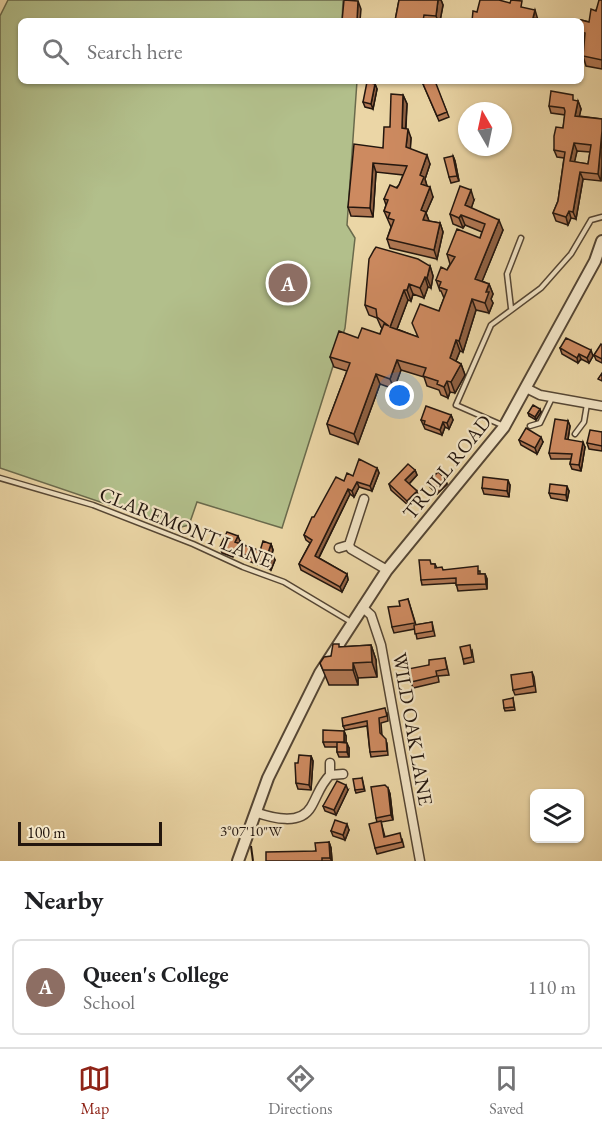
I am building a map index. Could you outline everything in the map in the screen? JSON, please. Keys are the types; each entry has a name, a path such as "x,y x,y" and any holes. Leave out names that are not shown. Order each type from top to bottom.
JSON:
{"street":[{"name":"TRULL ROAD","path":"238,861 284,741 320,673 387,570 504,427 596,261 602,241"},
{"path":"526,388 553,398 602,406"},
{"path":"349,545 364,499"},
{"path":"349,545 351,549 387,570"},
{"path":"339,548 349,545"},
{"name":"WILD OAK LANE","path":"362,607 371,615 381,645 420,861"},
{"path":"255,812 289,819 304,815 310,810 317,791 330,775 330,764"},
{"path":"330,775 343,774"}],"lane":[{"path":"504,427 456,405 484,337 491,325 541,288 571,254 591,220 602,217"},
{"path":"511,308 507,274 521,238"},
{"path":"530,426 540,423 553,398"},
{"path":"574,434 584,422 587,404"},
{"name":"CLAREMONT LANE","path":"0,478 93,505 193,544 243,567 284,582 352,622"}],"green space":[{"path":"8,0 343,0 342,18 18,18 18,84 357,84 347,225 355,238 345,328 282,528 197,502 189,525 177,528 0,468 0,16"}],"building":[{"path":"344,0 358,1 357,18 342,18"},
{"path":"399,0 438,0 436,16 396,18"},
{"path":"480,0 499,0 510,3 511,0 522,1 521,7 535,10 533,18 472,18 473,11 477,12"},
{"path":"599,0 602,0 602,60 584,56 584,21 589,22 591,9 596,11"},
{"path":"367,84 375,84 371,104 363,102"},
{"path":"423,84 436,84 447,112 437,116"},
{"path":"551,91 573,95 573,100 578,101 575,116 602,119 598,174 580,172 573,212 569,211 566,217 553,213 558,201 565,152 554,150 554,136 556,127 563,128 565,111 564,108 549,106","holes":["574,143 591,145 588,164 570,161"]},
{"path":"391,94 403,95 402,128 408,129 406,147 427,155 420,175 424,177 421,184 430,187 421,210 426,212 423,220 440,223 434,250 387,239 394,220 388,218 390,213 384,211 388,200 384,199 390,185 397,188 407,166 373,163 370,208 348,207 354,144 383,148 384,127 390,127"},
{"path":"453,156 457,176 449,177 444,158"},
{"path":"460,186 471,190 465,205 499,220 475,279 489,284 486,292 489,292 485,303 472,299 459,341 456,340 450,358 461,364 451,382 447,381 444,387 437,384 438,381 423,376 426,368 397,360 390,379 376,374 354,434 327,424 350,363 330,357 339,331 358,338 362,328 380,334 384,324 389,326 377,317 376,309 365,305 369,259 374,250 376,247 418,259 430,266 427,278 425,277 420,288 409,284 407,290 404,290 390,327 418,337 412,323 420,304 439,311 447,290 439,287 441,282 436,280 441,267 447,270 455,257 447,254 457,229 480,238 485,224 461,215 459,218 450,214"},
{"path":"566,338 591,350 587,358 579,354 577,358 560,348"},
{"path":"602,345 602,359 594,355"},
{"path":"533,405 540,409 535,417 528,413"},
{"path":"426,406 451,415 447,423 443,422 440,430 424,424 425,421 421,420"},
{"path":"555,419 568,421 565,439 583,442 579,465 570,464 572,454 549,453"},
{"path":"526,428 541,437 535,448 519,440"},
{"path":"590,430 602,432 602,446 587,443"},
{"path":"359,459 377,468 370,486 357,482 352,491 348,489 315,556 347,574 340,587 299,564 312,540 304,535 312,517 336,477 344,481 347,473 353,476"},
{"path":"408,464 415,470 405,480 417,491 407,501 389,484"},
{"path":"438,472 445,478 435,489 428,482"},
{"path":"483,477 508,480 507,491 482,488"},
{"path":"550,484 567,486 566,495 549,493"},
{"path":"227,532 238,536 235,542 260,551 263,541 271,544 268,553 273,555 269,565 232,549 231,552 220,547"},
{"path":"419,560 430,560 431,564 435,564 435,568 442,567 443,570 478,566 478,574 485,574 486,584 456,585 456,578 421,580"},
{"path":"408,599 415,623 392,627 388,607 400,606 399,601"},
{"path":"432,622 433,631 415,634 414,625"},
{"path":"333,644 339,644 339,647 371,645 372,662 353,663 353,670 323,670 320,663 324,657 331,656"},
{"path":"470,645 472,657 463,659 460,647"},
{"path":"445,658 447,669 436,671 437,676 411,682 408,669 429,665 429,660"},
{"path":"532,672 534,686 513,690 511,675"},
{"path":"513,698 514,707 504,708 503,700"},
{"path":"385,708 387,716 379,718 380,733 386,739 387,751 370,752 367,721 343,726 342,718"},
{"path":"323,730 344,731 344,742 323,742"},
{"path":"337,742 347,743 347,752 337,752"},
{"path":"299,755 311,756 309,785 296,783 295,763 298,763"},
{"path":"362,778 364,789 355,790 353,779"},
{"path":"337,781 346,785 334,810 323,806"},
{"path":"385,785 388,788 391,815 376,818 371,787"},
{"path":"335,820 347,824 343,835 331,831"},
{"path":"381,821 384,837 400,833 402,842 375,848 369,824"},
{"path":"329,842 330,858 322,858 322,861 266,861 266,852 316,851 315,843"}],"place":[{"name":"Queen's College","path":"288,283"}]}
